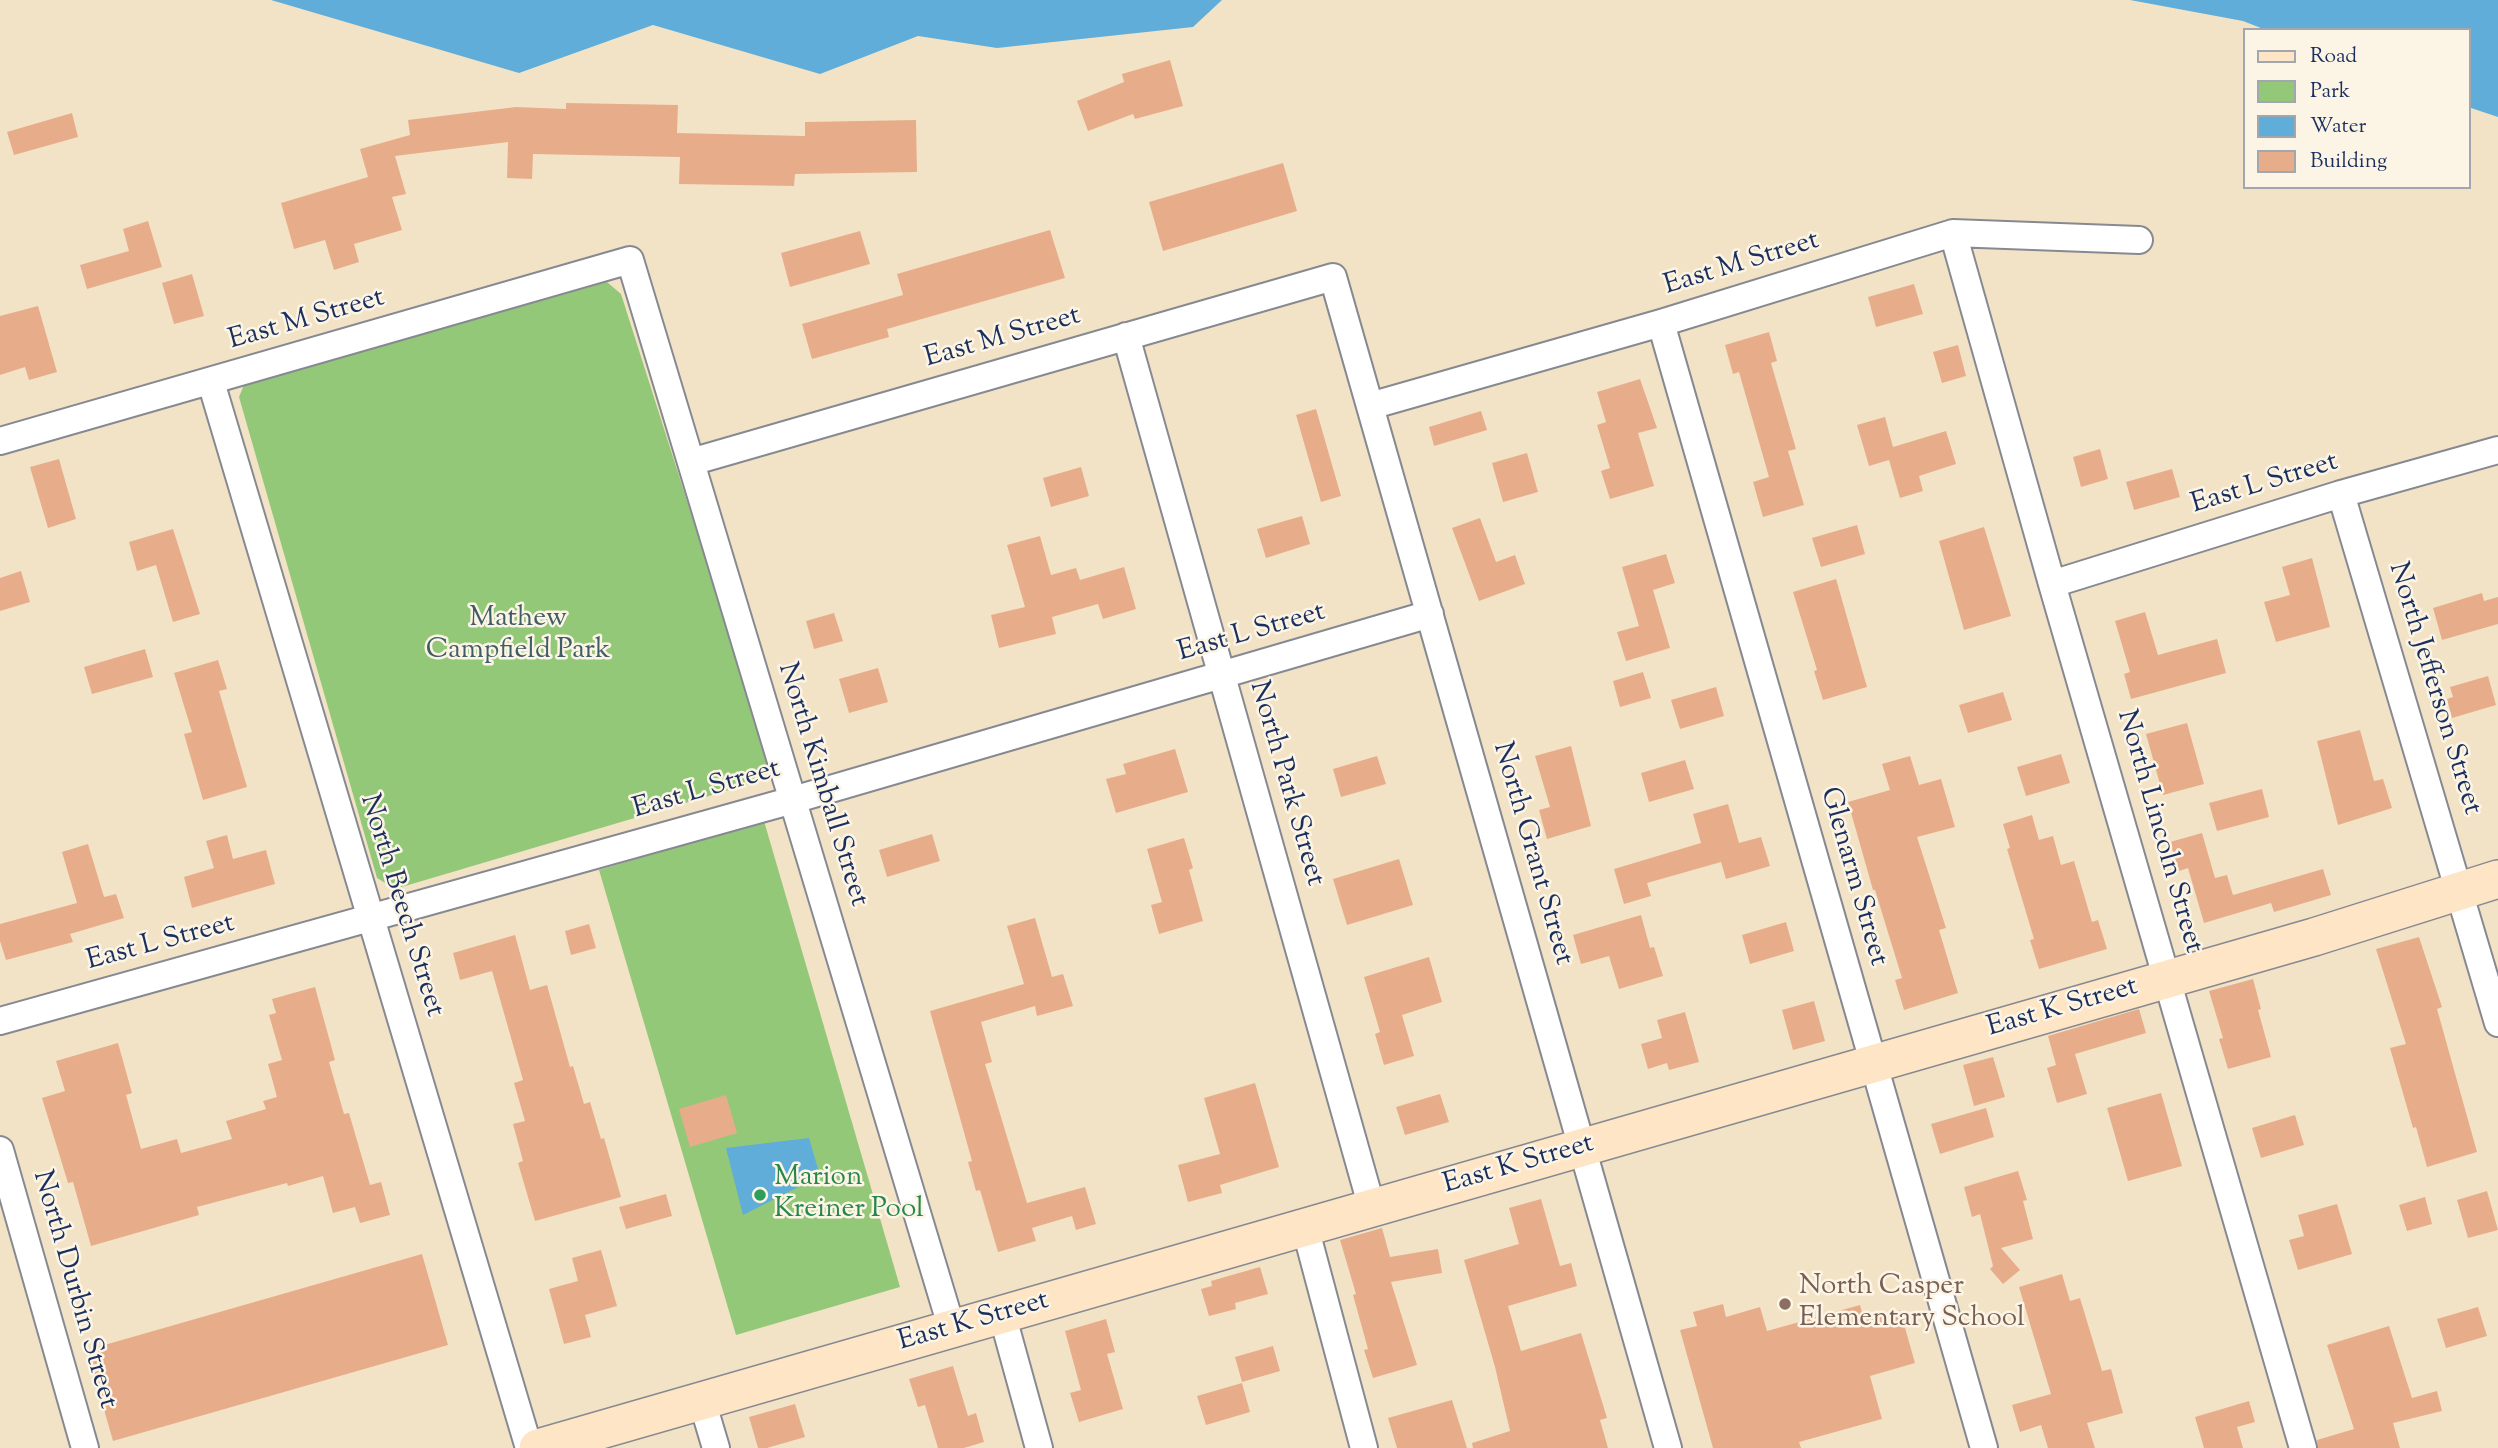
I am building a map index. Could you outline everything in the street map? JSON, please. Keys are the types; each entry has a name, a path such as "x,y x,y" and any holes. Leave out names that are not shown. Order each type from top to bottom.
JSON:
{"street":[{"name":"East M Street","path":"1370,406 1661,323 1953,233 2139,240"},
{"name":"North Lincoln Street","path":"1953,233 2303,1448"},
{"name":"East M Street","path":"0,441 630,260"},
{"name":"North Kimball Street","path":"630,260 952,1329"},
{"name":"East M Street","path":"691,463 1333,277"},
{"name":"North Grant Street","path":"1333,277 1668,1448"},
{"name":"Glenarm Street","path":"1661,323 1984,1448"},
{"name":"North Park Street","path":"1126,336 1373,1208"},
{"name":"North Beech Street","path":"211,382 529,1448"},
{"name":"East L Street","path":"2052,584 2341,494 2498,450"},
{"name":"North Jefferson Street","path":"2341,494 2498,1023"},
{"name":"East L Street","path":"0,1021 793,800 1430,614"},
{"name":"East K Street","path":"538,1448 2314,937 2498,879"},
{"name":"North Durbin Street","path":"0,1150 85,1448"},
{"path":"1305,1227 1364,1448"},
{"path":"1002,1314 1039,1448"},
{"path":"702,1401 716,1448"}],"green space":[{"name":"Mathew Campfield Park","path":"607,282 621,294 771,764 756,782 395,889 377,878 239,397 244,385"},
{"name":"Marion Kreiner Pool","path":"764,821 900,1287 736,1335 599,870"}],"water":[{"path":"271,0 1222,0 1193,27 997,48 918,36 820,74 653,25 519,73"},
{"path":"2130,0 2498,0 2498,117 2470,108 2470,28 2261,28 2243,21"},
{"name":"Marion Kreiner Pool","path":"809,1138 820,1176 743,1215 726,1148"}],"building":[{"path":"1170,60 1183,106 1135,119 1133,114 1088,131 1077,101 1124,82 1122,74"},
{"path":"566,103 678,105 677,133 805,136 805,122 916,120 917,172 795,174 794,186 679,184 680,157 533,154 532,179 507,178 508,142 395,156 406,194 392,197 402,230 354,244 359,262 334,270 325,240 294,249 281,203 368,177 360,149 410,135 408,120 516,107 566,109"},
{"path":"72,113 78,137 14,155 7,132"},
{"path":"1283,163 1297,211 1163,251 1149,202"},
{"path":"148,221 162,267 87,289 80,265 129,251 123,229"},
{"path":"1050,230 1065,278 887,329 889,337 812,359 802,324 903,295 897,274"},
{"path":"860,231 870,264 790,287 781,253"},
{"path":"192,274 204,316 174,324 162,283"},
{"path":"1914,284 1923,314 1876,327 1868,297"},
{"path":"38,306 57,372 29,380 25,367 0,375 0,316"},
{"path":"1769,332 1777,361 1771,363 1796,449 1788,451 1804,505 1763,517 1753,482 1769,477 1739,372 1733,374 1725,345"},
{"path":"1958,345 1966,376 1942,383 1933,352"},
{"path":"1640,379 1657,428 1638,433 1654,486 1610,499 1601,471 1610,468 1597,425 1606,422 1597,392"},
{"path":"1316,409 1341,496 1321,502 1296,415"},
{"path":"1481,411 1487,430 1434,446 1429,427"},
{"path":"1885,417 1893,447 1946,431 1956,464 1919,476 1923,491 1900,498 1889,460 1869,466 1857,425"},
{"path":"2100,449 2108,479 2081,487 2073,457"},
{"path":"1527,453 1538,492 1503,502 1492,463"},
{"path":"59,459 76,519 48,528 30,467"},
{"path":"1081,467 1089,496 1051,507 1043,478"},
{"path":"2172,469 2180,497 2134,510 2126,482"},
{"path":"1302,516 1310,544 1266,558 1257,529"},
{"path":"1480,518 1496,562 1515,555 1525,584 1479,601 1452,528"},
{"path":"1857,525 1865,554 1821,567 1812,538"},
{"path":"1984,527 2011,616 1964,630 1939,541"},
{"path":"173,529 200,614 173,622 156,565 137,571 129,542"},
{"path":"1040,536 1051,575 1076,568 1080,580 1124,567 1136,609 1103,619 1098,604 1052,617 1056,634 999,648 991,615 1025,607 1007,545"},
{"path":"1666,554 1675,583 1653,590 1670,648 1626,661 1617,632 1639,626 1622,567"},
{"path":"2312,558 2330,627 2276,642 2264,602 2290,595 2282,567"},
{"path":"21,571 30,602 0,611 0,578"},
{"path":"1836,579 1867,687 1823,700 1814,671 1817,670 1793,592"},
{"path":"2482,593 2484,601 2498,597 2498,624 2442,640 2433,608"},
{"path":"2145,612 2158,655 2217,639 2226,673 2131,699 2124,674 2130,672 2115,621"},
{"path":"834,613 843,641 814,649 806,621"},
{"path":"145,649 153,677 92,694 84,667"},
{"path":"218,660 227,689 219,691 247,787 203,800 184,734 192,732 174,673"},
{"path":"878,668 888,702 849,713 839,679"},
{"path":"1643,672 1651,698 1620,707 1613,681"},
{"path":"2488,676 2496,705 2452,718 2447,699 2453,697 2450,687"},
{"path":"1716,687 1724,716 1680,729 1671,700"},
{"path":"2003,692 2012,720 1968,733 1959,705"},
{"path":"2187,723 2204,784 2163,795 2146,734"},
{"path":"2360,730 2374,781 2383,779 2392,808 2338,825 2317,741"},
{"path":"1571,746 1591,826 1547,839 1539,810 1550,807 1535,756"},
{"path":"1175,749 1188,792 1116,813 1106,779 1126,774 1123,764"},
{"path":"2061,754 2070,783 2026,796 2017,767"},
{"path":"1377,756 1386,784 1341,797 1333,769"},
{"path":"1910,756 1919,785 1941,779 1955,827 1917,837 1946,928 1939,930 1958,993 1904,1010 1895,980 1902,978 1848,802 1890,790 1882,764"},
{"path":"1685,760 1694,789 1649,802 1641,773"},
{"path":"2262,789 2269,817 2217,831 2209,803"},
{"path":"1728,804 1739,843 1761,837 1770,866 1726,879 1721,862 1647,883 1651,896 1624,904 1614,869 1701,843 1693,814"},
{"path":"2032,815 2039,840 2053,836 2061,865 2074,861 2092,922 2098,920 2107,949 2039,969 2030,940 2034,939 2007,849 2010,848 2003,824"},
{"path":"2202,833 2215,878 2227,875 2233,895 2323,869 2331,895 2274,912 2271,903 2204,923 2188,868 2179,871 2170,842"},
{"path":"932,834 940,861 887,877 879,850"},
{"path":"227,835 233,859 266,850 275,884 192,908 184,877 214,868 206,841"},
{"path":"1184,838 1193,868 1189,870 1203,921 1159,934 1151,905 1162,902 1147,849"},
{"path":"88,844 104,897 116,894 124,918 70,934 73,942 6,960 0,941 0,924 77,903 62,852"},
{"path":"1399,859 1413,905 1347,925 1333,879"},
{"path":"1641,915 1650,948 1654,947 1663,976 1619,989 1609,956 1581,964 1573,935"},
{"path":"1035,918 1052,977 1063,974 1073,1006 1037,1016 1035,1006 981,1022 992,1062 985,1064 1027,1203 1085,1187 1096,1224 1076,1230 1072,1216 1032,1228 1036,1241 998,1252 980,1190 976,1191 968,1162 972,1161 930,1011 1024,984 1007,926"},
{"path":"1786,922 1794,951 1750,964 1742,935"},
{"path":"589,924 596,948 571,955 565,931"},
{"path":"515,935 530,990 547,985 570,1067 573,1066 584,1104 590,1102 601,1139 604,1138 621,1197 535,1221 518,1163 523,1161 513,1124 525,1121 514,1083 523,1080 492,971 460,980 453,953"},
{"path":"2419,937 2442,1007 2437,1009 2477,1152 2427,1167 2390,1048 2406,1044 2376,949"},
{"path":"1429,957 1442,1002 1402,1015 1414,1056 1384,1065 1375,1034 1380,1032 1364,977"},
{"path":"2253,979 2271,1057 2228,1069 2219,1039 2223,1038 2209,991"},
{"path":"315,987 335,1060 329,1062 344,1114 349,1113 370,1185 381,1182 390,1215 360,1223 355,1207 333,1213 323,1176 197,1207 199,1215 91,1246 73,1182 68,1183 42,1098 65,1091 56,1061 118,1043 132,1093 126,1095 141,1149 177,1139 181,1153 232,1139 226,1121 266,1109 263,1101 277,1097 268,1064 282,1060 269,1015 276,1013 272,999"},
{"path":"1814,1001 1825,1041 1793,1050 1782,1010"},
{"path":"2139,1009 2146,1033 2075,1054 2087,1094 2057,1103 2047,1068 2056,1065 2048,1036"},
{"path":"1685,1012 1699,1062 1669,1070 1667,1063 1648,1069 1641,1044 1662,1038 1657,1020"},
{"path":"1993,1057 2005,1097 1974,1106 1963,1065"},
{"path":"1255,1083 1279,1167 1220,1185 1222,1193 1188,1202 1178,1165 1220,1154 1204,1098"},
{"path":"2161,1093 2182,1166 2128,1181 2107,1108"},
{"path":"1440,1094 1449,1122 1405,1135 1396,1107"},
{"path":"726,1095 737,1133 690,1147 679,1109"},
{"path":"1986,1108 1994,1137 1940,1154 1931,1124"},
{"path":"2295,1115 2304,1145 2261,1158 2252,1128"},
{"path":"2018,1171 2027,1200 2023,1201 2033,1239 2001,1248 2020,1270 2003,1284 1990,1269 1993,1266 1980,1214 1972,1217 1964,1187"},
{"path":"2487,1191 2498,1230 2468,1238 2457,1200"},
{"path":"666,1194 672,1216 626,1229 619,1207"},
{"path":"2425,1197 2432,1224 2407,1231 2399,1205"},
{"path":"1541,1199 1560,1266 1571,1263 1577,1286 1508,1306 1521,1351 1581,1333 1607,1418 1600,1420 1608,1448 1473,1448 1472,1443 1510,1431 1495,1367 1464,1260 1519,1244 1509,1208"},
{"path":"2337,1204 2352,1254 2298,1270 2289,1240 2304,1236 2298,1215"},
{"path":"1382,1228 1390,1257 1438,1249 1442,1273 1391,1282 1417,1365 1373,1378 1364,1350 1368,1349 1353,1295 1356,1294 1340,1240"},
{"path":"601,1250 617,1306 585,1315 591,1337 564,1344 549,1289 578,1281 572,1258"},
{"path":"422,1254 448,1345 113,1441 87,1350"},
{"path":"1260,1267 1268,1294 1235,1303 1236,1309 1209,1316 1201,1289 1212,1286 1211,1281"},
{"path":"2062,1274 2070,1301 2080,1298 2102,1371 2111,1369 2123,1413 2087,1423 2095,1448 2048,1448 2041,1425 2020,1432 2012,1405 2051,1394 2019,1287"},
{"path":"1723,1304 1726,1317 1760,1307 1767,1331 1860,1305 1864,1320 1900,1310 1915,1363 1870,1376 1882,1419 1799,1442 1801,1448 1713,1448 1680,1330 1697,1326 1693,1312"},
{"path":"2478,1307 2487,1336 2446,1348 2437,1319"},
{"path":"1106,1319 1115,1352 1107,1354 1123,1409 1079,1422 1070,1393 1081,1390 1065,1331"},
{"path":"2389,1326 2412,1398 2437,1391 2442,1411 2393,1423 2400,1448 2318,1448 2317,1440 2354,1429 2327,1345"},
{"path":"1273,1346 1280,1371 1242,1382 1235,1357"},
{"path":"953,1366 968,1416 976,1413 984,1442 964,1448 938,1448 925,1405 918,1407 909,1379"},
{"path":"1242,1383 1250,1412 1206,1425 1197,1396"},
{"path":"1452,1400 1467,1448 1397,1448 1388,1418"},
{"path":"2249,1401 2255,1422 2237,1427 2243,1448 2204,1448 2195,1417"},
{"path":"795,1404 805,1437 758,1448 749,1417"}],"place":[{"name":"Marion Kreiner Pool","path":"760,1195"},
{"name":"North Casper Elementary School","path":"1785,1304"}]}
